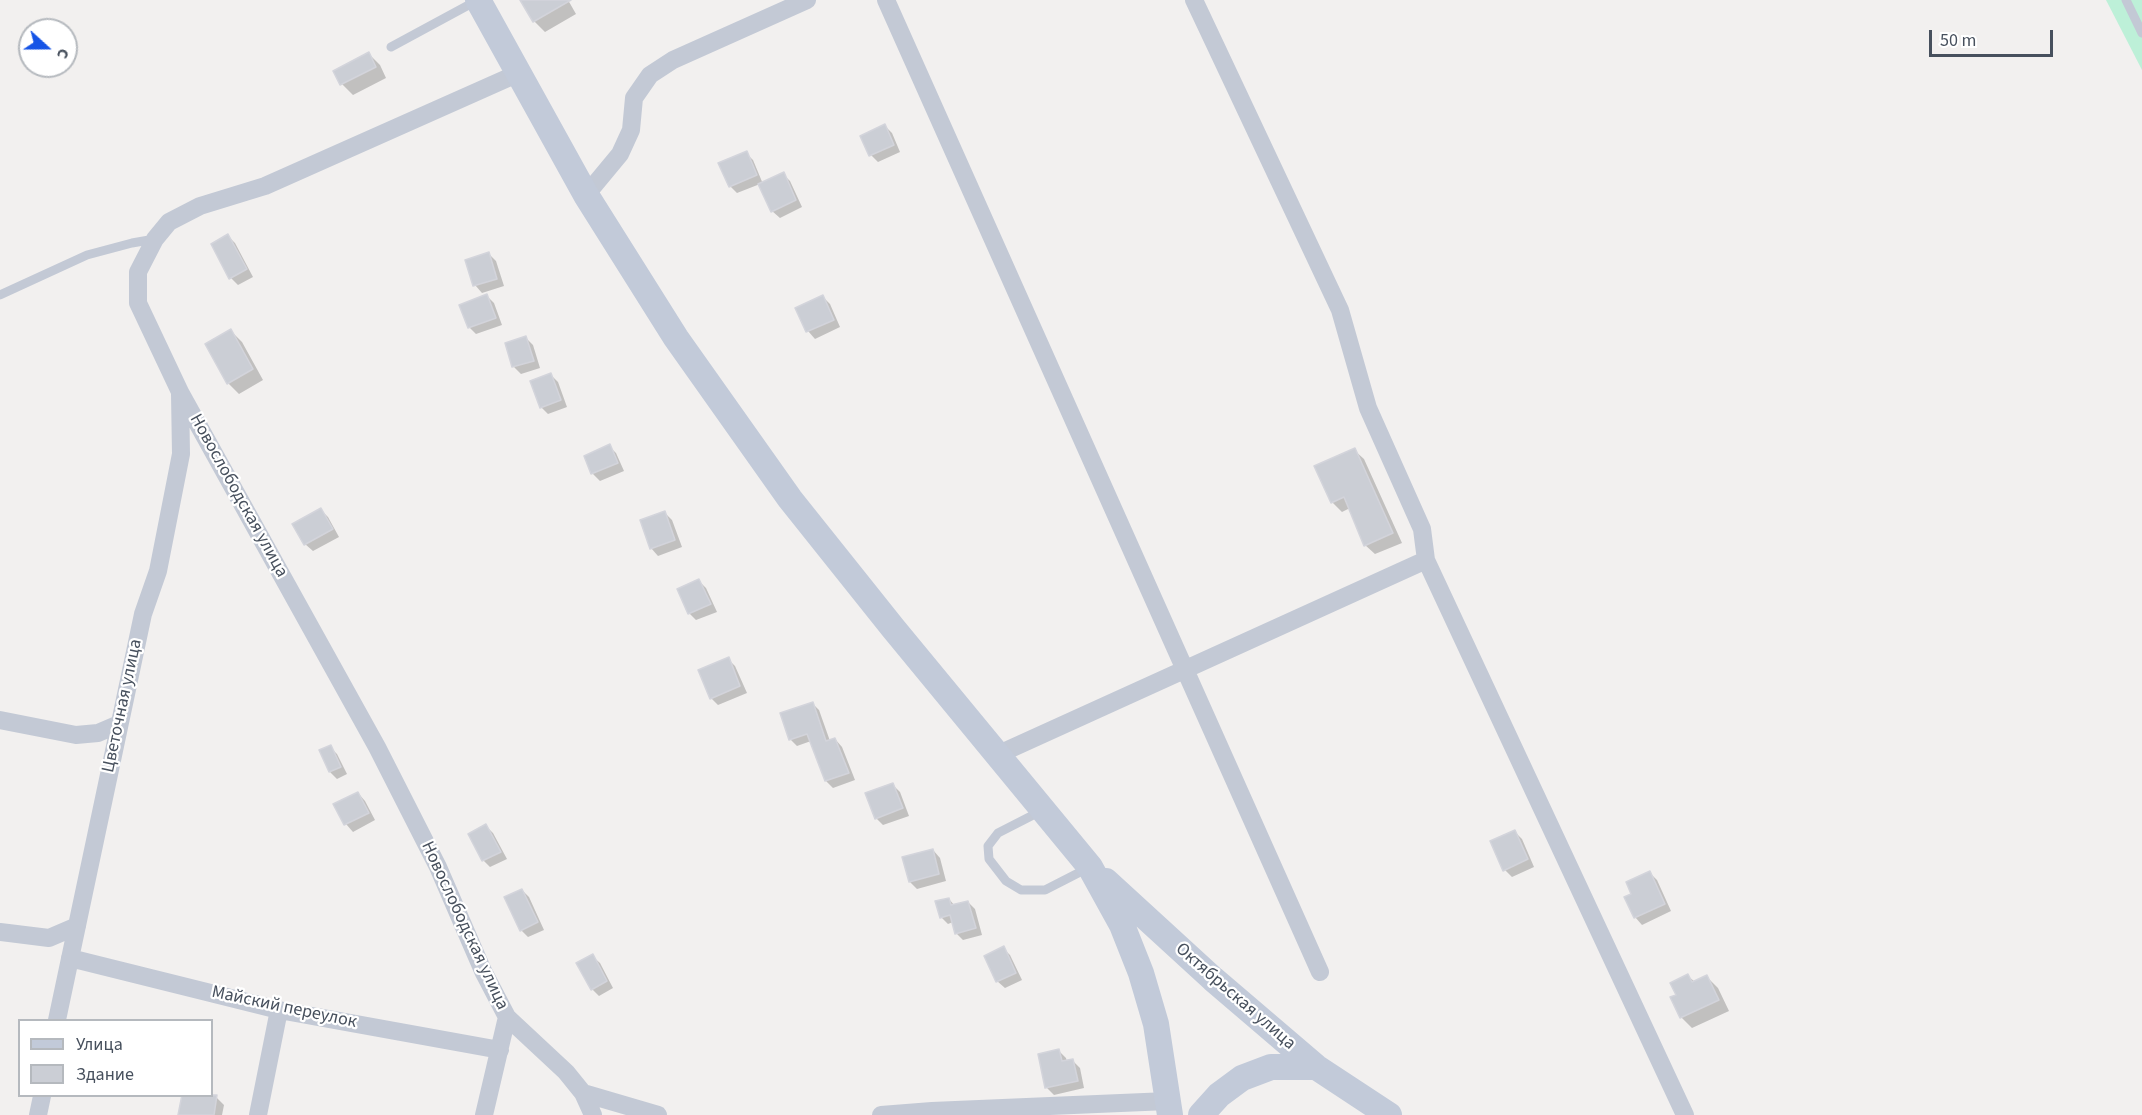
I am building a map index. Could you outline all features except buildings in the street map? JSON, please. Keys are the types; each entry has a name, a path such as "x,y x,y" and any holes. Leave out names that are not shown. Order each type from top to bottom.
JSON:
{"street":[{"path":"478,0 586,195 676,338 790,499 1090,867 1122,925 1141,973 1156,1024 1169,1108 932,1111 881,1115"},
{"path":"586,195 620,154 631,130 634,98 650,75 673,60 807,0"},
{"path":"885,0 1320,972"},
{"path":"1194,0 1340,310 1368,408 1422,529 1426,560 1685,1115"},
{"name":"Новослободская улица","path":"484,1115 507,1017 483,971 438,867 376,747 180,392 138,303 138,272 155,240 169,222 200,206 265,186 519,73"},
{"name":"Цветочная улица","path":"57,1019 143,614 158,571 181,454 180,392"},
{"path":"999,754 1426,560"},
{"path":"0,720 76,735 98,733 119,724"},
{"name":"Октябрьская улица","path":"1090,867 1213,979 1316,1067 1389,1115"},
{"path":"0,932 49,938 77,926"},
{"name":"Майский переулок","path":"70,958 279,1010 500,1050"},
{"path":"258,1115 279,1010"},
{"path":"507,1017 566,1072 583,1093 593,1115"},
{"path":"1201,1115 1220,1095 1242,1078 1271,1067 1316,1067"},
{"path":"583,1093 658,1115"},
{"path":"38,1115 42,1097"}],"lane":[{"path":"391,47 478,0"},
{"path":"2126,0 2142,33"},
{"path":"0,295 87,255 132,243 155,240"},
{"path":"1043,810 998,833 988,846 990,859 1006,881 1021,890 1045,890 1090,867"}],"green space":[{"path":"2106,0 2142,0 2142,70"}]}
